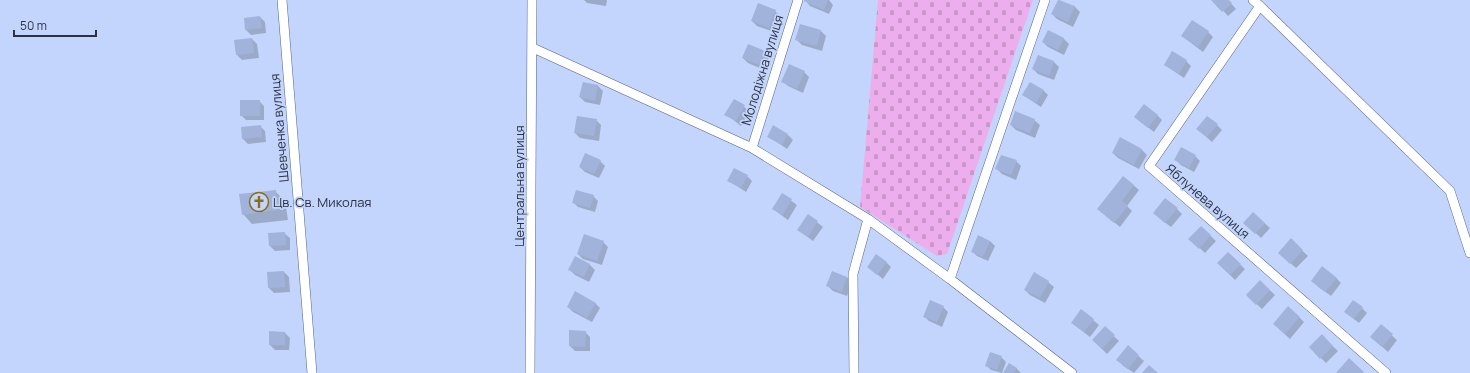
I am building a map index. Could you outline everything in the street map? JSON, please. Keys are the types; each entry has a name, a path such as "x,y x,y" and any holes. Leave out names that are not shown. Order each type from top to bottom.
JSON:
{"street":[{"name":"Шевченка вулиця","path":"282,0 312,373"},
{"name":"Центральна вулиця","path":"530,373 533,48 532,0"},
{"name":"Молодіжна вулиця","path":"752,148 798,0"},
{"path":"950,279 1045,0"},
{"path":"1256,3 1450,191 1470,253"},
{"name":"Яблунева вулиця","path":"1256,3 1149,166 1386,373"},
{"path":"533,48 752,148 868,219 950,279 1072,373"},
{"path":"854,373 853,274 868,219"}],"green space":[{"path":"878,0 1033,0 947,254 937,256 860,207"}],"building":[{"path":"804,0 828,0 824,10"},
{"path":"1058,0 1075,6 1068,22 1051,14"},
{"path":"1211,0 1229,0 1232,3 1222,12"},
{"path":"758,3 776,10 769,28 751,21"},
{"path":"260,16 262,28 245,30 244,18"},
{"path":"1192,20 1209,31 1198,47 1181,36"},
{"path":"800,24 821,30 817,46 795,40"},
{"path":"1048,30 1064,38 1058,50 1042,42"},
{"path":"252,38 254,53 236,55 234,40"},
{"path":"748,44 765,51 759,65 742,58"},
{"path":"1172,51 1187,60 1179,74 1164,65"},
{"path":"1038,55 1054,61 1049,76 1032,69"},
{"path":"789,64 805,71 797,89 781,82"},
{"path":"583,82 598,85 595,101 579,97"},
{"path":"1030,82 1044,90 1036,103 1022,95"},
{"path":"734,99 745,105 736,121 724,115"},
{"path":"240,100 260,100 260,116 240,116"},
{"path":"1144,104 1158,115 1148,128 1134,117"},
{"path":"1015,111 1035,119 1030,133 1010,125"},
{"path":"577,116 597,119 594,136 574,133"},
{"path":"1207,116 1218,124 1207,137 1196,129"},
{"path":"261,125 262,137 242,139 241,127"},
{"path":"773,125 788,134 782,145 767,137"},
{"path":"1120,137 1142,149 1134,165 1112,153"},
{"path":"1181,147 1196,155 1189,168 1174,160"},
{"path":"585,153 601,160 594,174 579,167"},
{"path":"1001,155 1017,160 1011,175 995,169"},
{"path":"734,168 748,175 741,188 727,181"},
{"path":"1123,176 1134,185 1122,201 1128,206 1114,223 1097,209"},
{"name":"Цв. Св. Миколая","path":"276,190 278,210 242,215 239,194"},
{"path":"576,190 594,195 590,208 572,203"},
{"path":"782,193 792,199 783,215 772,209"},
{"path":"1165,198 1178,208 1165,223 1153,213"},
{"path":"1253,212 1265,223 1255,234 1243,223"},
{"path":"808,214 818,221 808,237 797,230"},
{"path":"1201,226 1211,235 1199,249 1188,239"},
{"path":"285,232 286,245 269,246 268,233"},
{"path":"584,234 604,241 597,261 577,254"},
{"path":"978,235 990,241 983,257 971,252"},
{"path":"1291,238 1303,250 1290,264 1278,253"},
{"path":"1228,252 1241,264 1230,275 1217,263"},
{"path":"876,254 887,262 877,275 867,267"},
{"path":"575,256 590,264 584,277 568,270"},
{"path":"1322,266 1337,278 1325,292 1311,281"},
{"path":"284,271 285,287 268,288 267,272"},
{"path":"832,271 847,277 842,292 826,286"},
{"path":"1034,272 1049,281 1040,298 1024,290"},
{"path":"1260,280 1270,290 1256,305 1246,295"},
{"path":"575,291 596,303 587,318 567,307"},
{"path":"930,300 944,306 937,322 923,317"},
{"path":"1353,300 1363,307 1354,319 1344,312"},
{"path":"1288,306 1300,317 1285,334 1273,324"},
{"path":"1081,309 1094,319 1084,332 1071,323"},
{"path":"1381,324 1393,334 1382,347 1370,337"},
{"path":"1105,326 1115,335 1102,349 1092,340"},
{"path":"569,330 586,331 585,347 569,346"},
{"path":"269,331 285,332 285,345 269,345"},
{"path":"1322,334 1333,346 1320,359 1309,347"},
{"path":"1128,345 1139,355 1128,369 1116,360"},
{"path":"990,352 1002,356 997,370 985,366"},
{"path":"1349,358 1364,372 1363,373 1336,373"},
{"path":"1009,363 1017,368 1014,373 1003,373"},
{"path":"1149,365 1158,373 1142,373"}],"place":[{"name":"Цв. Св. Миколая","path":"259,202"}]}
